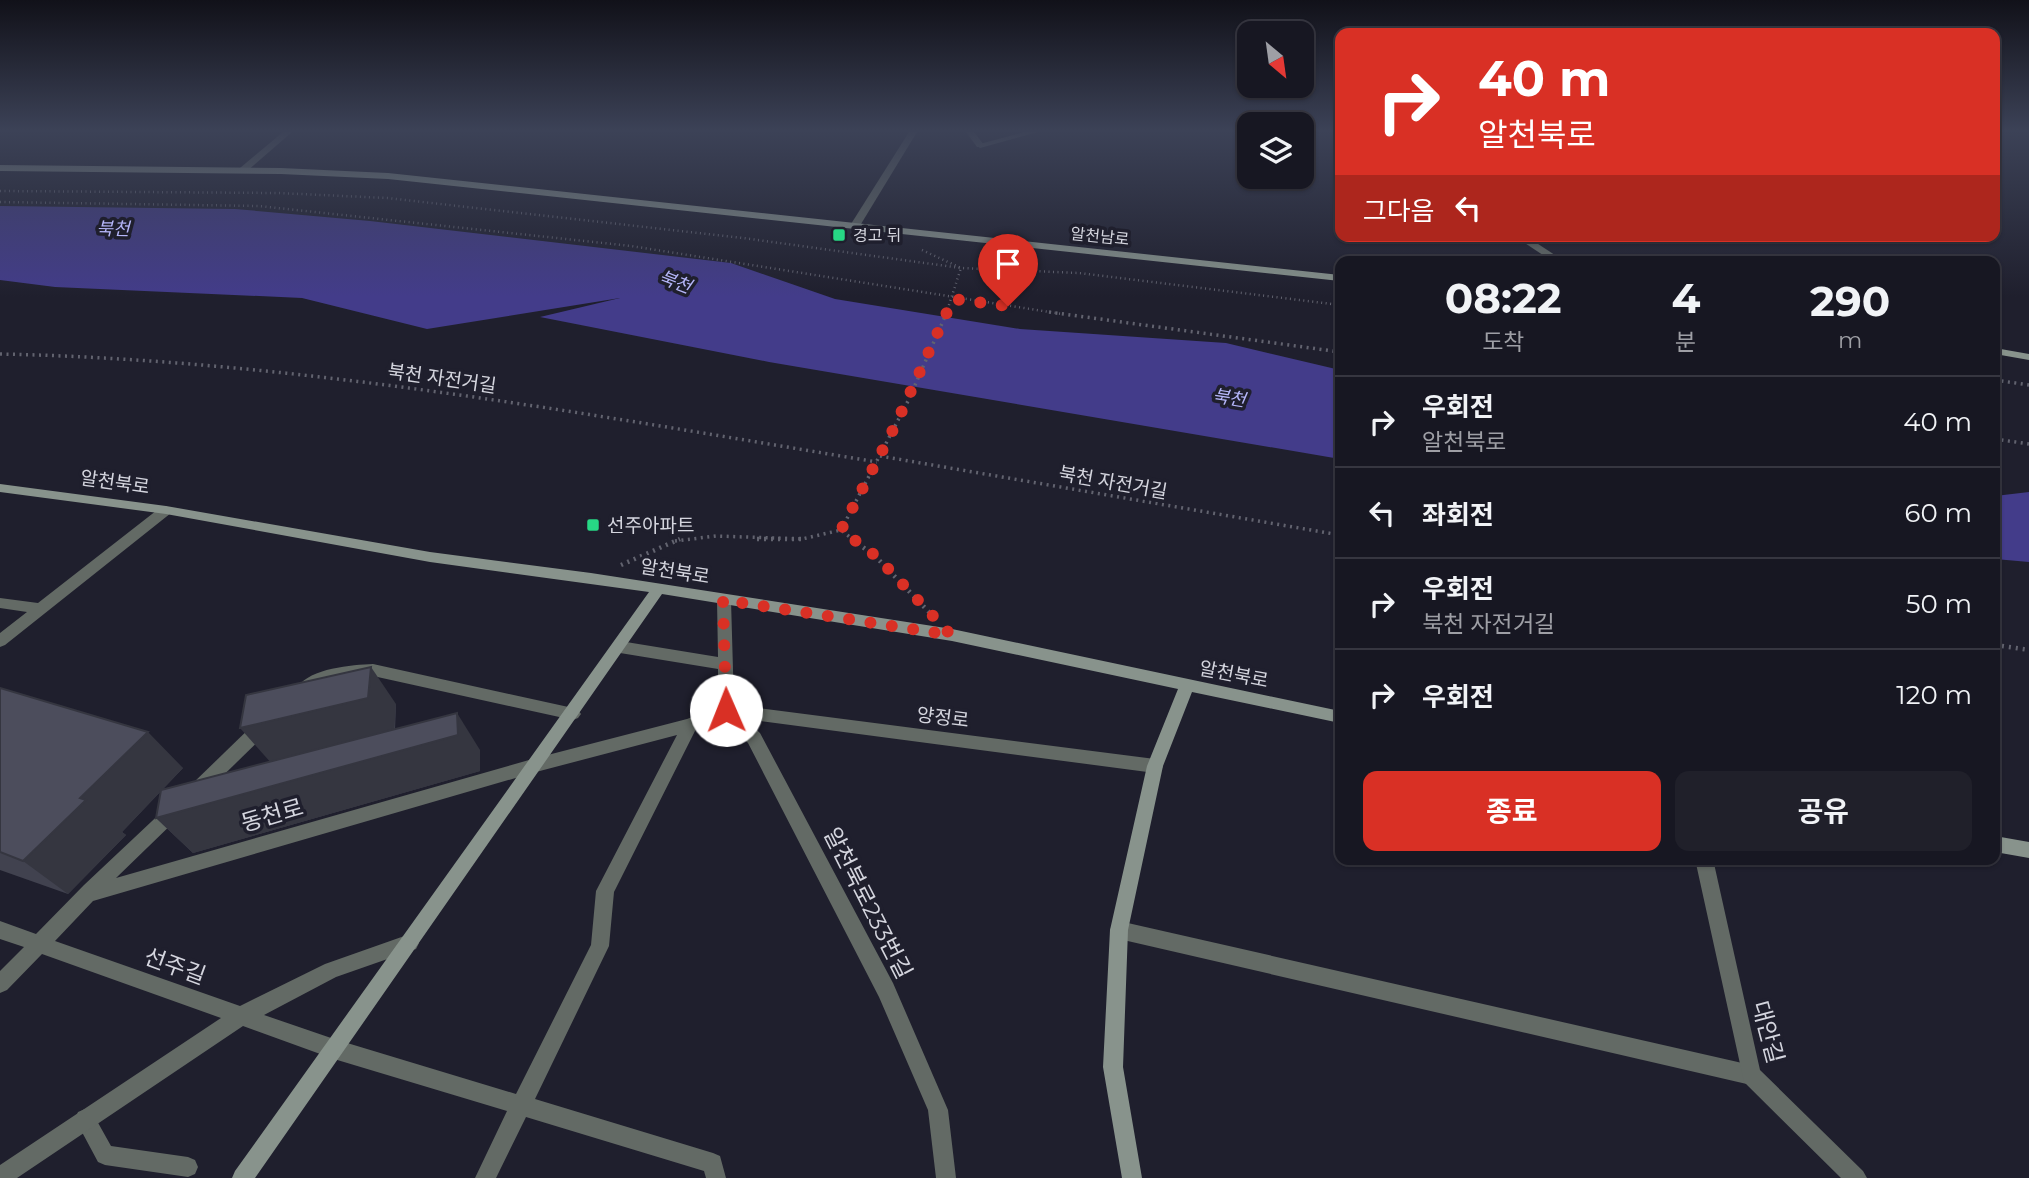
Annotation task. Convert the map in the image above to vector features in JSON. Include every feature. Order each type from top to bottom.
[{"type":"street","name":"알천남로","points":[[495,187],[1335,277]]},
{"type":"street","points":[[856,224],[879,187]]},
{"type":"street","points":[[1529,242],[1551,256]]},
{"type":"street","points":[[2000,352],[2029,357]]},
{"type":"street","name":"알천북로","points":[[0,488],[166,510],[430,557],[591,578],[951,635],[1335,716]]},
{"type":"street","points":[[0,641],[166,510]]},
{"type":"street","points":[[242,1178],[537,765],[658,590]]},
{"type":"street","points":[[723,600],[726,710]]},
{"type":"street","points":[[0,603],[41,609]]},
{"type":"street","points":[[620,647],[725,664]]},
{"type":"street","points":[[88,894],[285,706],[324,676],[343,671],[373,670],[573,714]]},
{"type":"street","points":[[1132,1178],[1113,1067],[1119,930],[1155,766],[1187,686]]},
{"type":"street","name":"동천로","points":[[0,984],[88,894],[537,765],[690,725],[726,710]]},
{"type":"street","name":"양정로","points":[[726,710],[1155,766]]},
{"type":"street","name":"알천북로233번길","points":[[726,710],[754,738],[886,990],[938,1110],[946,1178]]},
{"type":"street","points":[[485,1178],[600,946],[606,891],[690,725]]},
{"type":"street","points":[[2000,845],[2029,850]]},
{"type":"street","name":"대안길","points":[[1704,865],[1751,1075],[1856,1178]]},
{"type":"street","name":"선주길","points":[[0,930],[334,1049],[713,1163],[716,1178]]},
{"type":"street","points":[[1119,930],[1751,1075]]},
{"type":"street","points":[[0,1177],[241,1016],[332,970],[410,943]]},
{"type":"street","points":[[85,1119],[105,1155],[188,1167]]},
{"type":"path","points":[[0,191],[278,193],[387,198],[743,238],[961,268],[1079,273],[1335,304]]},
{"type":"path","points":[[0,202],[272,207],[631,246],[953,299],[1335,351]]},
{"type":"path","points":[[917,249],[943,257],[961,268]]},
{"type":"path","points":[[591,578],[678,540],[696,536],[780,542],[817,539],[841,530],[885,446],[953,299],[961,268]]},
{"type":"path","name":"북천 자전거길","points":[[0,354],[104,356],[436,389],[877,462]]},
{"type":"path","points":[[2000,381],[2029,385]]},
{"type":"path","points":[[2000,440],[2029,444]]},
{"type":"path","name":"북천 자전거길","points":[[880,456],[1335,534]]},
{"type":"path","points":[[841,530],[876,556],[951,635]]},
{"type":"path","points":[[2000,646],[2029,650]]},
{"type":"water","name":"북천","points":[[0,206],[235,209],[370,221],[731,263],[835,299],[1020,329],[1226,343],[1335,369],[1335,458],[769,362],[540,317],[620,298],[427,329],[302,298],[55,287],[0,280]]},
{"type":"water","points":[[2029,492],[2029,562],[2000,559],[2000,495]]},
{"type":"building","points":[[371,667],[368,698],[240,728],[246,695]]},
{"type":"building","points":[[0,688],[148,732],[80,798],[86,800],[23,861],[0,852]]},
{"type":"building","points":[[457,713],[458,735],[156,818],[161,790]]},
{"type":"place","name":"경고 뒤","points":[[839,235]]},
{"type":"place","name":"선주아파트","points":[[593,525]]},
{"type":"route","points":[[726,710],[723,600],[951,635],[876,556],[841,530],[895,426],[953,299],[1008,306]]}]
